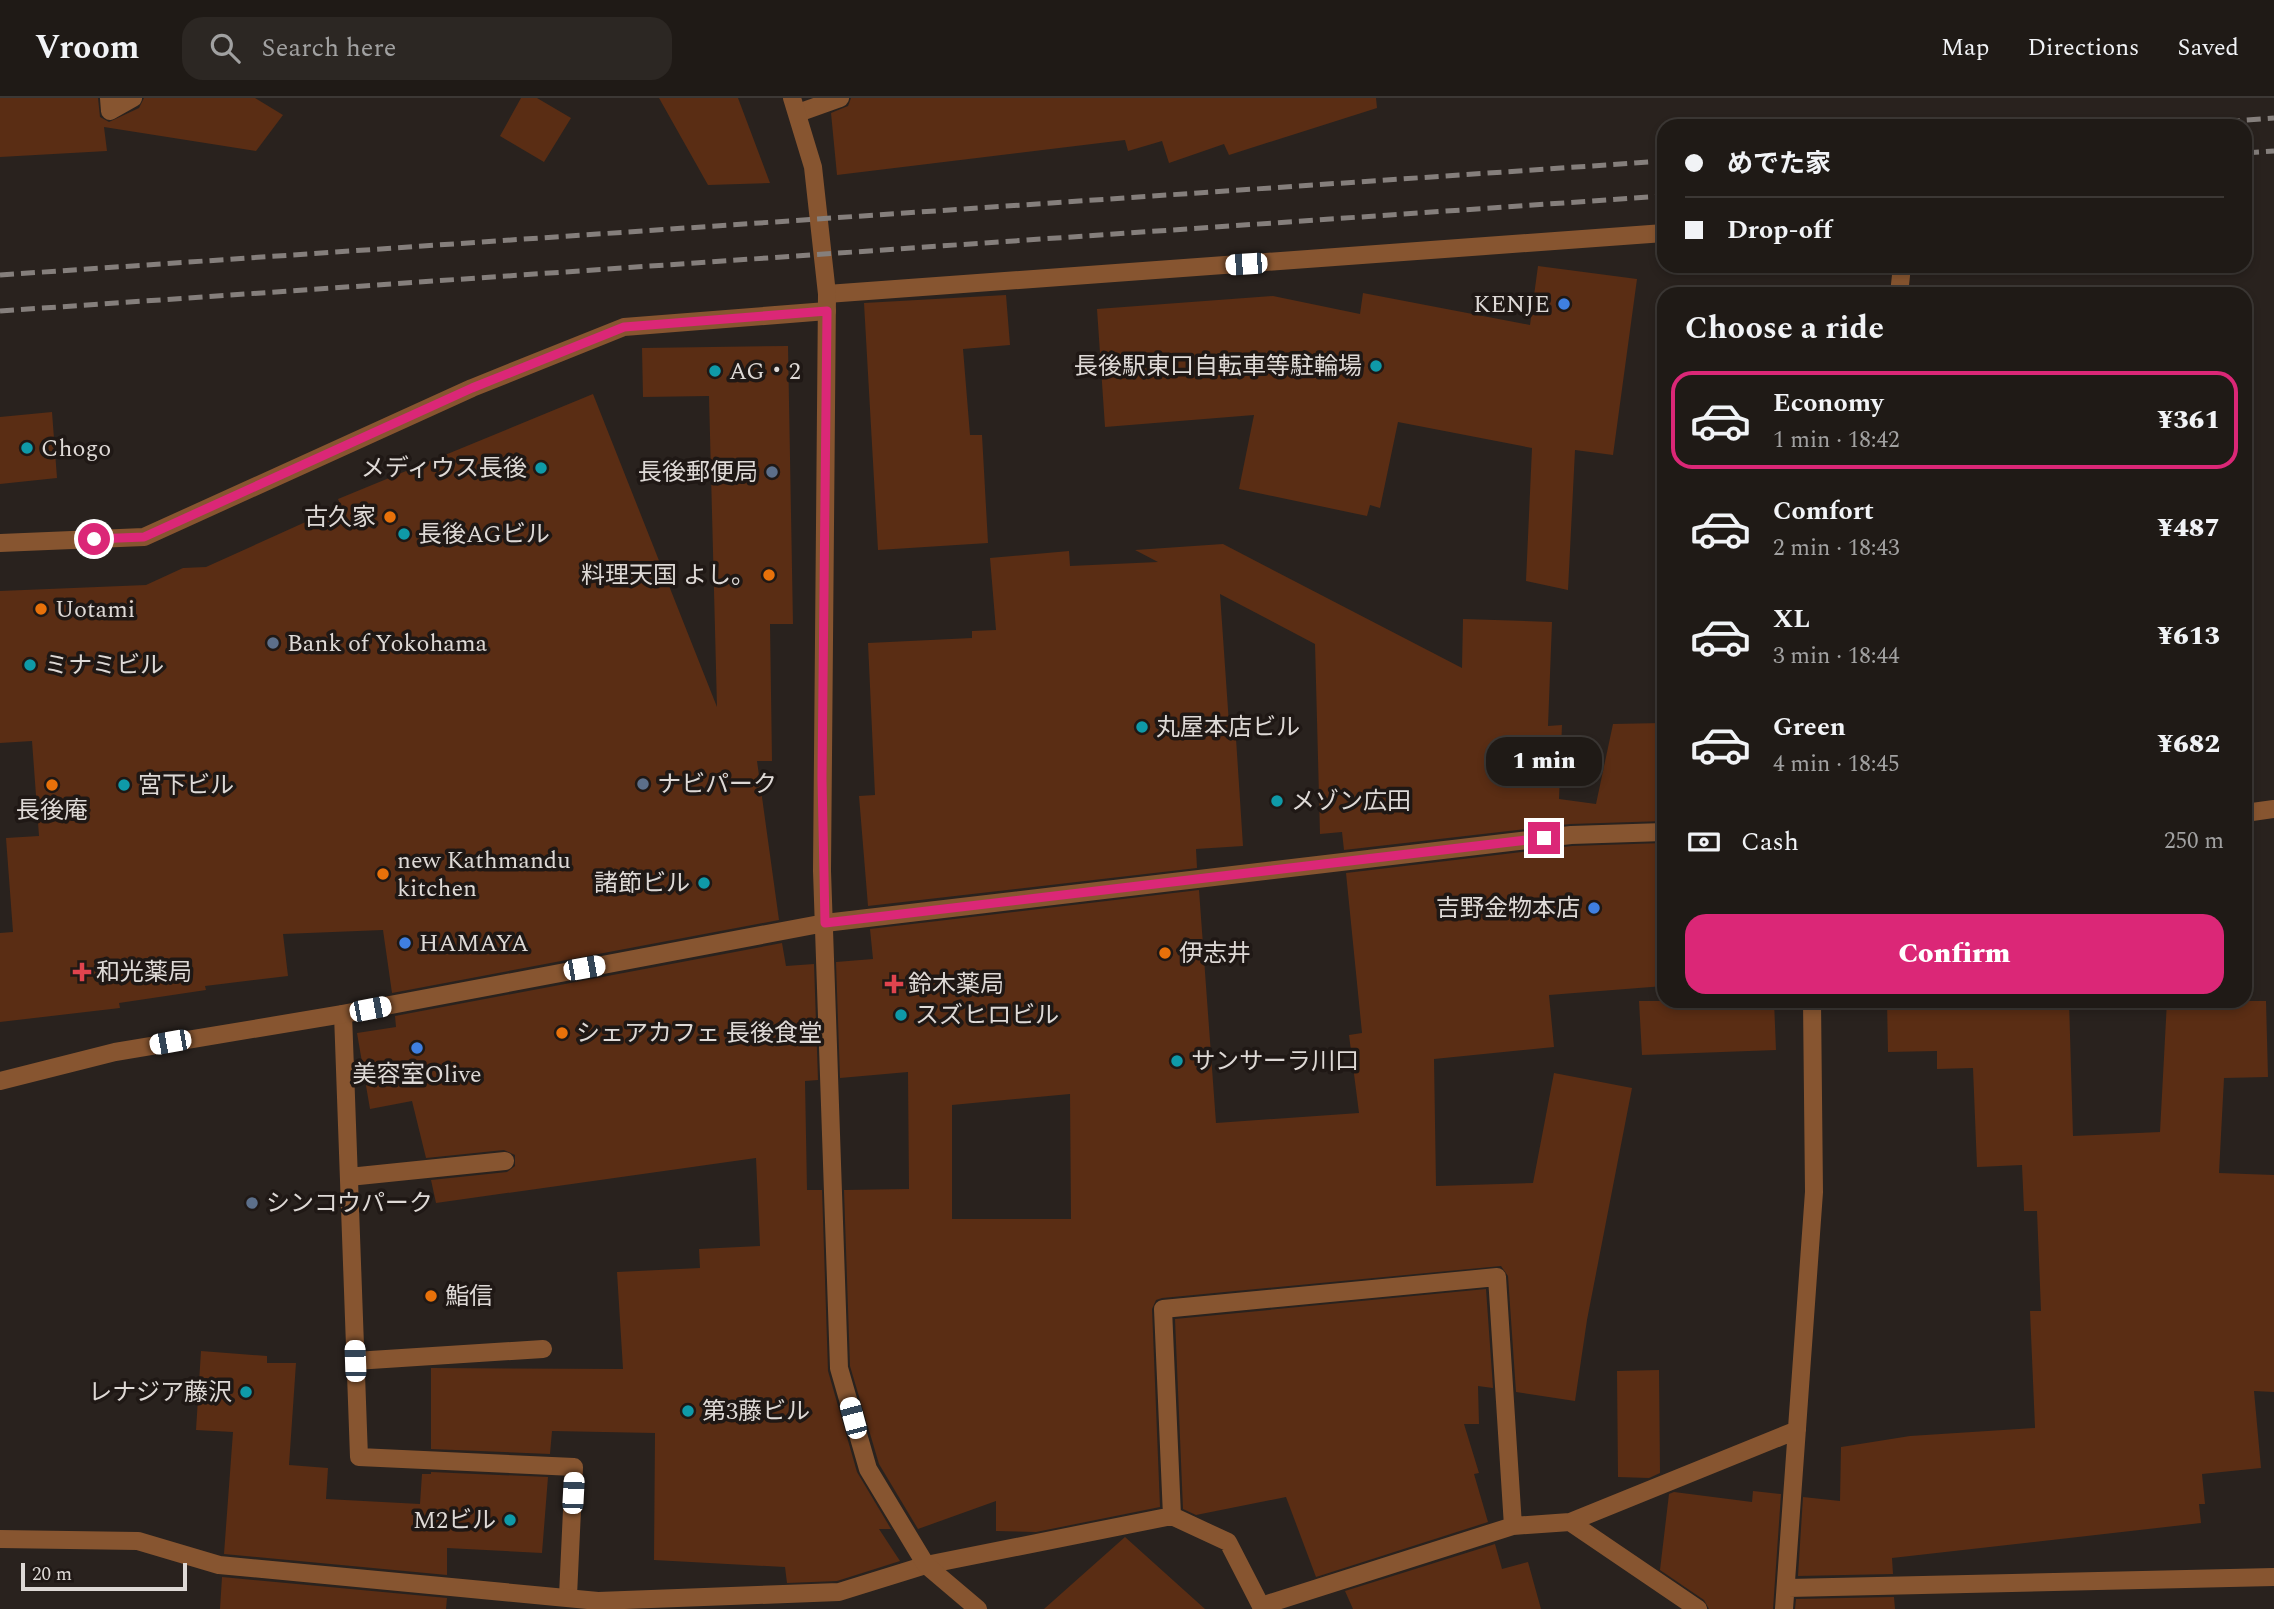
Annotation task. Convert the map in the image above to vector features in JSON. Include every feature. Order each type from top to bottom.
[{"type":"street","points":[[109,98],[110,111],[132,98]]},
{"type":"street","points":[[840,98],[795,105],[818,196],[827,303],[822,778],[839,1367],[868,1469],[926,1565],[978,1609]]},
{"type":"street","points":[[0,543],[144,537],[472,388],[624,327],[827,303],[1657,234]]},
{"type":"street","points":[[2252,812],[2274,809]]},
{"type":"street","points":[[0,1081],[115,1052],[343,1014],[825,923],[1571,835],[1657,832]]},
{"type":"street","points":[[1784,1609],[1788,1588],[1814,1192],[1812,1008]]},
{"type":"street","points":[[343,1014],[359,1457],[574,1467],[568,1596]]},
{"type":"street","points":[[349,1177],[505,1161]]},
{"type":"street","points":[[1172,1516],[1163,1309],[1497,1278],[1513,1527]]},
{"type":"street","points":[[355,1361],[543,1349]]},
{"type":"street","points":[[0,1539],[138,1541],[219,1565],[568,1596],[599,1605],[839,1592],[926,1565],[1172,1516],[1228,1542],[1260,1608],[1513,1527],[1570,1522],[1797,1430]]},
{"type":"street","points":[[1570,1522],[1699,1609]]},
{"type":"street","points":[[1788,1588],[2274,1577]]},
{"type":"building","points":[[0,98],[98,98],[100,117],[109,122],[139,108],[144,98],[255,98],[283,115],[256,151],[104,127],[107,151],[0,157]]},
{"type":"building","points":[[521,98],[537,98],[571,118],[544,162],[500,136]]},
{"type":"building","points":[[659,98],[738,98],[770,183],[708,185]]},
{"type":"building","points":[[851,98],[1376,98],[1377,108],[1229,155],[1224,144],[1169,163],[1162,141],[1128,151],[1125,140],[837,175],[831,113],[848,106]]},
{"type":"building","points":[[1538,266],[1637,279],[1613,455],[1575,450],[1568,590],[1526,581],[1532,448],[1398,422],[1380,508],[1370,505],[1367,516],[1239,489],[1254,415],[1105,427],[1097,309],[1273,296],[1360,314],[1363,293],[1530,325]]},
{"type":"building","points":[[1006,295],[1010,345],[963,349],[970,435],[982,435],[988,543],[878,550],[864,303]]},
{"type":"building","points":[[788,346],[793,624],[770,624],[772,761],[757,761],[779,920],[392,993],[383,930],[283,934],[288,976],[205,986],[206,990],[119,1003],[120,1008],[0,1022],[0,933],[13,932],[6,838],[39,836],[32,741],[0,743],[0,591],[146,585],[183,568],[206,567],[341,506],[338,499],[593,394],[717,707],[709,396],[643,397],[642,348]]},
{"type":"building","name":"Chogo","points":[[52,412],[57,478],[0,484],[0,417]]},
{"type":"building","points":[[1223,544],[1462,668],[1463,619],[1552,622],[1548,726],[1562,725],[1559,799],[1596,804],[1613,724],[1657,723],[1657,821],[1570,824],[1344,850],[1342,832],[1320,834],[1315,644],[1220,594],[1229,724],[1235,723],[1243,846],[1196,849],[1197,868],[868,906],[859,796],[875,795],[868,643],[972,638],[972,631],[996,630],[990,558],[1069,551],[1070,566],[1158,562],[1135,550]]},
{"type":"building","points":[[1657,843],[1657,987],[1549,995],[1554,1047],[1434,1059],[1436,1186],[1533,1183],[1554,1073],[1632,1088],[1587,1320],[1575,1401],[1516,1392],[1508,1276],[1501,1266],[1162,1298],[1156,1300],[1152,1309],[1160,1507],[1036,1532],[996,1531],[996,1501],[918,1529],[879,1464],[850,1366],[844,1190],[909,1189],[908,1072],[840,1078],[836,962],[873,959],[870,929],[1199,890],[1216,1123],[1359,1113],[1349,1035],[1362,1033],[1346,873],[1572,846]],"holes":[[[1070,1094],[1071,1219],[952,1219],[952,1105]]]},
{"type":"building","points":[[782,943],[786,966],[814,964],[818,1080],[805,1081],[807,1190],[822,1190],[828,1371],[857,1472],[891,1529],[879,1529],[900,1561],[837,1581],[787,1583],[785,1567],[654,1560],[655,1433],[552,1431],[550,1454],[431,1449],[431,1368],[623,1369],[617,1272],[700,1268],[699,1249],[760,1246],[756,1158],[436,1203],[431,1180],[507,1172],[515,1166],[515,1155],[504,1150],[426,1158],[412,1101],[370,1109],[357,1033],[396,1027],[395,1016]]},
{"type":"building","points":[[1639,1001],[1657,1001],[1657,1008],[1774,1008],[1776,1050],[1642,1055]]},
{"type":"building","points":[[2252,1001],[2266,1001],[2268,1077],[2224,1078],[2219,1173],[2274,1175],[2274,1392],[2254,1391],[2261,1468],[2202,1474],[2205,1504],[2199,1504],[2201,1523],[1892,1558],[1893,1574],[1798,1576],[1803,1497],[1840,1501],[1841,1447],[1910,1436],[2035,1428],[2030,1311],[2041,1311],[2037,1211],[2024,1211],[2022,1165],[1977,1167],[1973,1068],[1937,1069],[1937,1051],[1888,1052],[1887,1008],[2069,1008],[2073,1136],[2160,1132],[2167,1008],[2252,1008]]},
{"type":"building","points":[[1486,1289],[1493,1388],[1478,1386],[1479,1424],[1464,1424],[1479,1473],[1474,1474],[1488,1522],[1316,1577],[1286,1497],[1196,1515],[1183,1509],[1175,1319]]},
{"type":"building","points":[[201,1351],[267,1356],[267,1363],[296,1363],[289,1465],[328,1468],[326,1499],[420,1504],[422,1474],[431,1472],[548,1477],[542,1553],[447,1548],[447,1575],[224,1554],[233,1432],[196,1430]]},
{"type":"building","points":[[1659,1370],[1660,1473],[1649,1478],[1618,1477],[1617,1371]]},
{"type":"building","points":[[1753,1491],[1781,1494],[1773,1609],[1709,1609],[1704,1600],[1660,1570],[1669,1494],[1674,1492],[1752,1502]]},
{"type":"building","points":[[1125,1537],[1205,1609],[1044,1609]]},
{"type":"building","points":[[1495,1544],[1502,1569],[1528,1562],[1541,1609],[1353,1609],[1345,1591]]},
{"type":"building","points":[[222,1577],[447,1598],[446,1609],[220,1609]]},
{"type":"building","points":[[1894,1597],[1895,1609],[1795,1609],[1796,1599]]},
{"type":"railway","points":[[2252,120],[2274,118]]},
{"type":"railway","points":[[2252,153],[2274,151]]},
{"type":"railway","points":[[0,275],[1657,161]]},
{"type":"railway","points":[[0,311],[1657,196]]},
{"type":"place","name":"KENJE","points":[[1564,304]]},
{"type":"place","name":"長後駅東口自転車等駐輪場","points":[[1376,366]]},
{"type":"place","name":"AG・2","points":[[715,371]]},
{"type":"place","name":"Chogo","points":[[27,448]]},
{"type":"place","name":"メディウス長後","points":[[541,468]]},
{"type":"place","name":"長後郵便局","points":[[772,472]]},
{"type":"place","name":"古久家","points":[[390,517]]},
{"type":"place","name":"長後AGビル","points":[[404,534]]},
{"type":"place","name":"料理天国 よし。","points":[[769,575]]},
{"type":"place","name":"Uotami","points":[[41,609]]},
{"type":"place","name":"Bank of Yokohama","points":[[273,643]]},
{"type":"place","name":"ミナミビル","points":[[30,665]]},
{"type":"place","name":"丸屋本店ビル","points":[[1142,727]]},
{"type":"place","name":"ナビパーク","points":[[643,784]]},
{"type":"place","name":"長後庵","points":[[52,785]]},
{"type":"place","name":"宮下ビル","points":[[124,785]]},
{"type":"place","name":"メゾン広田","points":[[1277,801]]},
{"type":"place","name":"new Kathmandu kitchen","points":[[383,874]]},
{"type":"place","name":"諸節ビル","points":[[704,883]]},
{"type":"place","name":"吉野金物本店","points":[[1594,908]]},
{"type":"place","name":"HAMAYA","points":[[405,943]]},
{"type":"place","name":"伊志井","points":[[1165,953]]},
{"type":"place","name":"和光薬局","points":[[82,972]]},
{"type":"place","name":"鈴木薬局","points":[[894,984]]},
{"type":"place","name":"スズヒロビル","points":[[901,1015]]},
{"type":"place","name":"シェアカフェ 長後食堂","points":[[562,1033]]},
{"type":"place","name":"美容室Olive","points":[[417,1048]]},
{"type":"place","name":"サンサーラ川口","points":[[1177,1061]]},
{"type":"place","name":"シンコウパーク","points":[[252,1203]]},
{"type":"place","name":"鮨信","points":[[431,1296]]},
{"type":"place","name":"レナジア藤沢","points":[[246,1392]]},
{"type":"place","name":"第3藤ビル","points":[[688,1411]]},
{"type":"place","name":"M2ビル","points":[[510,1520]]},
{"type":"route","points":[[94,539],[144,537],[472,388],[624,327],[827,311],[822,778],[825,923],[1544,838]]}]
